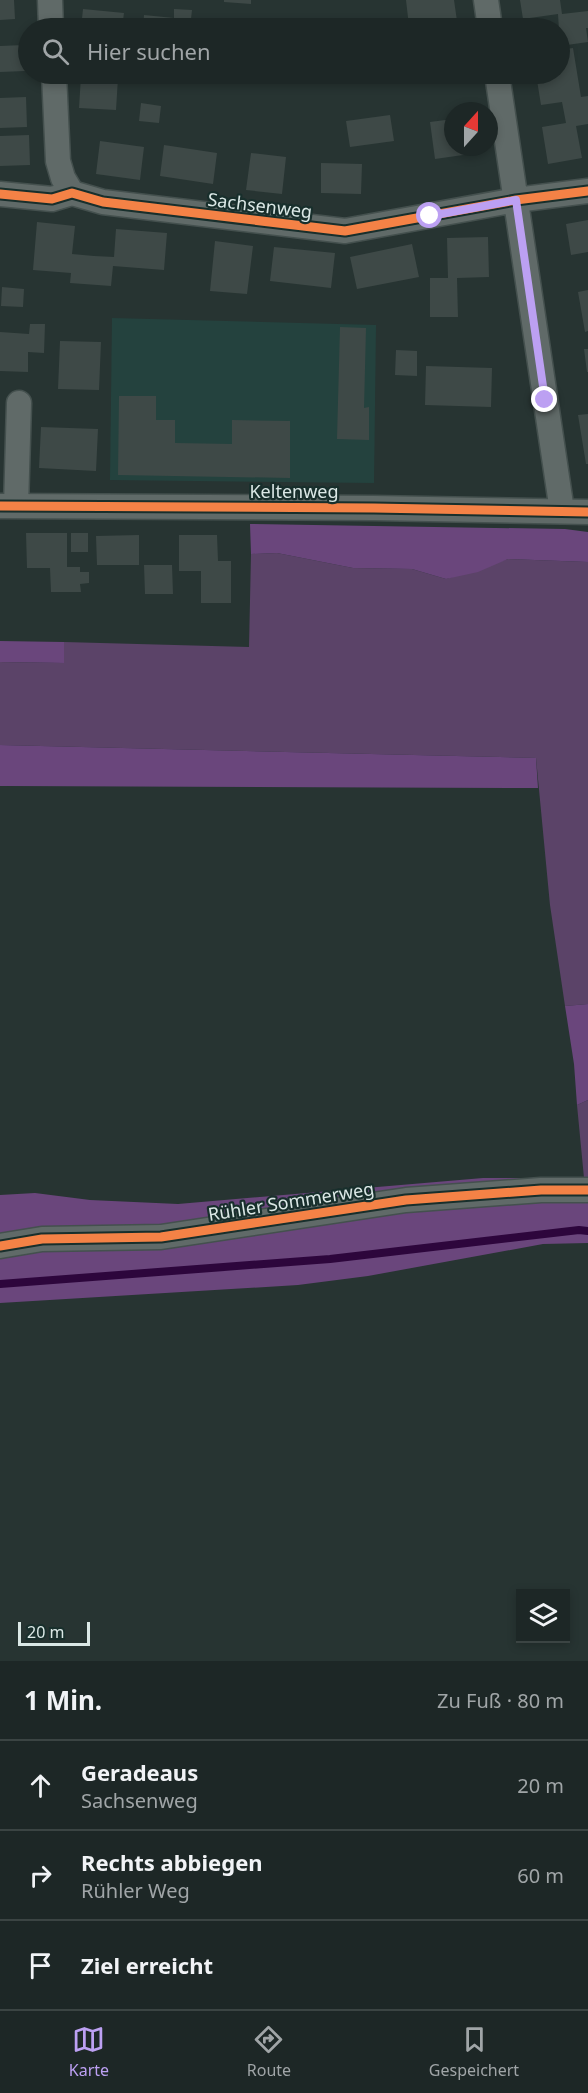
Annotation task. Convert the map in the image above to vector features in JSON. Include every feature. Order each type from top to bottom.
[{"type":"street","points":[[50,0],[51,18]]},
{"type":"street","points":[[486,0],[489,18]]},
{"type":"street","points":[[54,84],[58,161],[63,178],[72,193]]},
{"type":"street","points":[[499,84],[562,511]]},
{"type":"street","name":"Sachsenweg","points":[[0,194],[52,199],[72,193],[103,202],[345,231],[516,200],[588,191]]},
{"type":"street","name":"Keltenweg","points":[[19,403],[8,506],[588,512]]},
{"type":"street","name":"Rühler Sommerweg","points":[[0,1246],[42,1239],[161,1237],[406,1200],[541,1190],[588,1190]]},
{"type":"shaded area","points":[[112,318],[376,325],[374,483],[110,480]]},
{"type":"shaded area","points":[[250,524],[565,529],[588,532],[588,562],[508,559],[478,572],[446,579],[412,569],[353,568],[277,553],[251,554]]},
{"type":"shaded area","points":[[277,553],[353,568],[412,569],[446,579],[508,559],[588,562],[588,1004],[565,1006],[550,905],[536,758],[0,745],[0,662],[64,663],[64,642],[249,647],[251,554]]},
{"type":"shaded area","points":[[0,641],[64,642],[64,663],[0,662]]},
{"type":"shaded area","points":[[0,745],[536,758],[538,788],[0,786]]},
{"type":"shaded area","points":[[588,1004],[588,1100],[577,1105],[574,1064],[565,1006]]},
{"type":"shaded area","points":[[588,1100],[588,1178],[584,1178],[577,1105]]},
{"type":"shaded area","points":[[483,1178],[588,1178],[588,1243],[543,1244],[368,1276],[298,1285],[0,1303],[0,1195],[35,1193],[90,1200],[178,1204]]},
{"type":"building","points":[[0,0],[14,0],[15,19],[0,20]]},
{"type":"building","points":[[224,0],[251,0],[251,4],[224,2]]},
{"type":"building","points":[[406,0],[454,0],[457,18],[408,18]]},
{"type":"building","points":[[520,0],[560,0],[562,14],[588,11],[588,28],[586,28],[588,42],[570,45],[570,18],[558,18],[558,14],[523,18]]},
{"type":"building","points":[[83,9],[124,13],[123,18],[82,18]]},
{"type":"building","points":[[174,9],[192,10],[191,18],[174,18]]},
{"type":"building","points":[[144,15],[174,18],[144,18]]},
{"type":"building","points":[[18,45],[18,71],[0,72],[0,46]]},
{"type":"building","points":[[570,48],[573,48],[581,97],[588,96],[588,124],[576,126],[582,158],[548,164],[542,127],[566,123],[562,102],[541,105],[538,84],[570,84]]},
{"type":"building","points":[[80,84],[118,84],[116,110],[79,108]]},
{"type":"building","points":[[26,97],[27,127],[0,128],[0,98]]},
{"type":"building","points":[[141,103],[161,106],[159,123],[139,121]]},
{"type":"building","points":[[390,115],[394,141],[350,147],[346,121]]},
{"type":"building","points":[[444,120],[444,156],[456,156],[435,159],[430,122]]},
{"type":"building","points":[[29,135],[30,165],[0,166],[0,136]]},
{"type":"building","points":[[100,141],[144,147],[140,180],[96,174]]},
{"type":"building","points":[[164,145],[217,153],[213,184],[160,176]]},
{"type":"building","points":[[251,153],[286,157],[282,194],[246,190]]},
{"type":"building","points":[[321,163],[362,164],[361,194],[321,193]]},
{"type":"building","points":[[588,220],[588,252],[571,255],[566,224]]},
{"type":"building","points":[[37,222],[75,226],[72,254],[94,256],[114,257],[116,229],[167,233],[164,270],[113,266],[111,286],[70,283],[71,273],[33,270]]},
{"type":"building","points":[[488,237],[489,277],[457,278],[458,317],[430,317],[430,278],[448,278],[447,238]]},
{"type":"building","points":[[215,241],[253,246],[247,294],[210,291]]},
{"type":"building","points":[[412,244],[419,277],[357,289],[350,257]]},
{"type":"building","points":[[274,247],[335,253],[331,288],[270,281]]},
{"type":"building","points":[[2,287],[24,289],[23,307],[1,306]]},
{"type":"building","points":[[588,290],[588,331],[585,332],[578,292]]},
{"type":"building","points":[[30,324],[45,324],[44,353],[28,352],[28,372],[0,371],[0,332],[29,334]]},
{"type":"building","points":[[340,327],[366,328],[364,408],[369,407],[369,440],[337,439]]},
{"type":"building","points":[[60,341],[101,342],[99,390],[58,389]]},
{"type":"building","points":[[584,349],[588,349],[588,372],[587,372]]},
{"type":"building","points":[[396,350],[417,351],[417,376],[395,375]]},
{"type":"building","points":[[426,366],[492,368],[491,407],[425,405]]},
{"type":"building","points":[[119,396],[156,396],[156,420],[175,420],[175,443],[232,444],[232,420],[290,421],[290,478],[118,475]]},
{"type":"building","points":[[588,414],[588,464],[586,464],[578,415]]},
{"type":"building","points":[[41,427],[98,429],[96,471],[39,468]]},
{"type":"building","points":[[26,533],[67,533],[67,567],[80,567],[80,572],[89,572],[89,583],[80,584],[81,592],[51,592],[50,568],[27,568]]},
{"type":"building","points":[[71,533],[88,533],[88,552],[71,552]]},
{"type":"building","points":[[139,535],[139,565],[97,565],[96,536]]},
{"type":"building","points":[[179,535],[217,535],[218,561],[231,561],[231,603],[201,603],[201,571],[179,571]]},
{"type":"building","points":[[144,565],[172,565],[173,594],[145,594]]},
{"type":"waterway","points":[[0,1284],[330,1259],[579,1230],[588,1231]]},
{"type":"cycle path","points":[[0,194],[52,199],[72,193],[103,202],[345,231],[516,200],[588,191]]},
{"type":"cycle path","points":[[0,506],[374,508],[588,512]]},
{"type":"cycle path","points":[[0,1246],[42,1239],[161,1237],[406,1200],[541,1190],[588,1190]]},
{"type":"route","points":[[430,216],[516,200],[545,400]]}]
